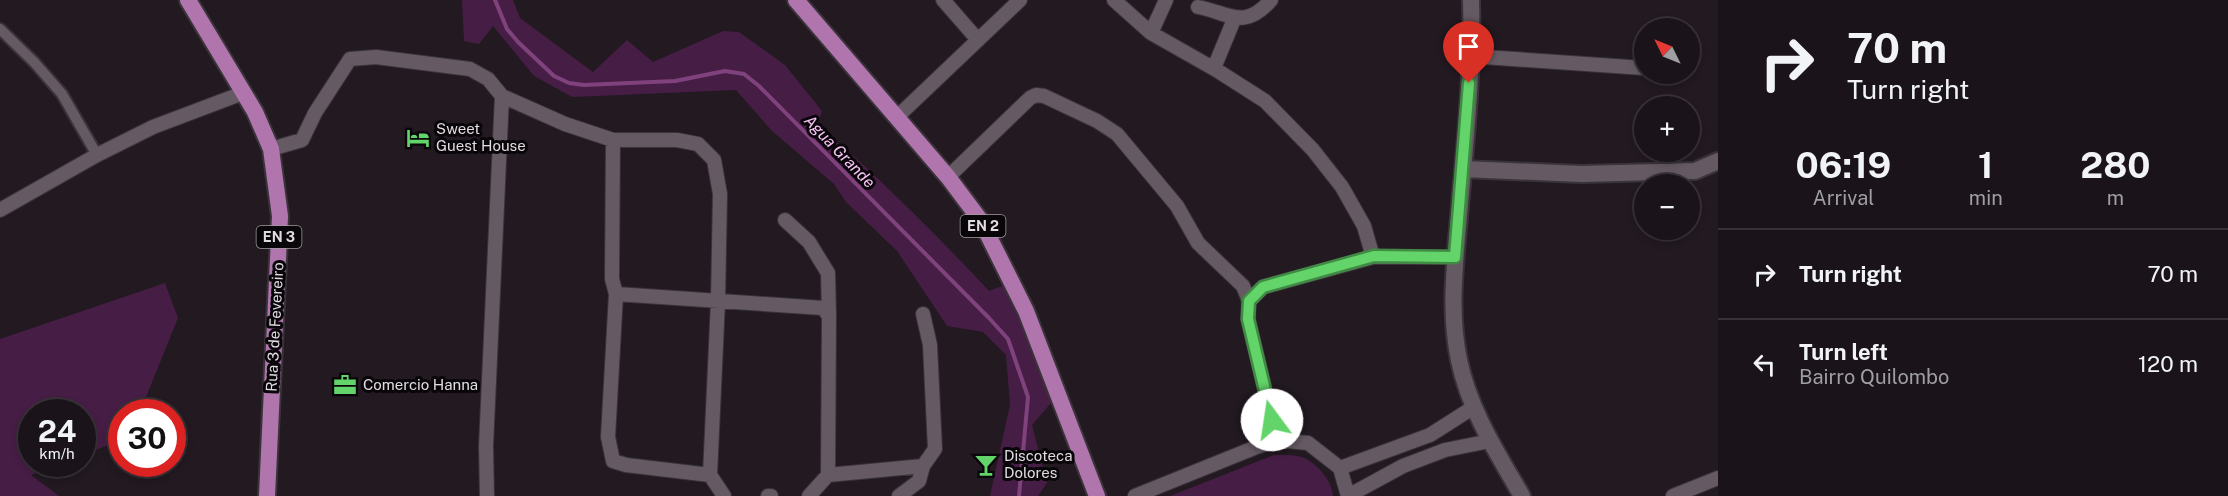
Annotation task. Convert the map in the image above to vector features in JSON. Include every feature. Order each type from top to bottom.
[{"type":"main road","name":"Rua 3 de Fevereiro","points":[[188,0],[255,112],[271,149],[280,216],[267,496]]},
{"type":"main road","name":"EN 2","points":[[796,0],[948,177],[981,221],[1026,311],[1097,496]]},
{"type":"street","points":[[943,0],[978,40]]},
{"type":"street","points":[[897,117],[1020,0]]},
{"type":"street","points":[[1114,0],[1151,33],[1214,68],[1265,101],[1313,150],[1342,187],[1364,226],[1374,256]]},
{"type":"street","points":[[1151,33],[1166,0]]},
{"type":"street","points":[[1198,8],[1235,18],[1256,14],[1271,0]]},
{"type":"street","points":[[1471,0],[1470,56],[1452,308],[1454,333],[1459,362],[1474,407],[1490,441],[1522,496]]},
{"type":"street","points":[[1214,68],[1235,18]]},
{"type":"street","points":[[0,29],[34,62],[62,94],[97,155]]},
{"type":"street","points":[[1470,56],[1634,67]]},
{"type":"street","points":[[271,149],[302,140],[315,113],[350,59],[376,57],[470,69],[488,79],[502,96],[566,124],[613,140],[677,140],[698,144],[714,160],[720,194],[710,476],[724,496]]},
{"type":"street","points":[[0,210],[97,155],[153,127],[243,93]]},
{"type":"street","points":[[948,177],[1030,98],[1036,95],[1044,96],[1097,121],[1117,134],[1177,206],[1198,243],[1243,286],[1249,301],[1248,319],[1277,440]]},
{"type":"street","points":[[487,496],[486,446],[502,96]]},
{"type":"street","points":[[613,140],[612,279],[616,294],[608,437],[613,462],[710,476]]},
{"type":"street","points":[[1463,169],[1581,174],[1695,171],[1718,162]]},
{"type":"street","points":[[785,220],[809,242],[828,273],[828,475],[809,496]]},
{"type":"street","points":[[1249,301],[1263,287],[1374,256],[1455,257]]},
{"type":"street","points":[[616,294],[823,308],[829,316]]},
{"type":"street","points":[[899,496],[919,481],[923,466],[935,449],[930,345],[923,314]]},
{"type":"street","points":[[1340,468],[1430,435],[1474,407]]},
{"type":"street","points":[[1135,496],[1277,440],[1308,443],[1340,468],[1348,496],[1403,466],[1435,454],[1490,441]]},
{"type":"street","points":[[828,475],[923,466]]},
{"type":"street","points":[[1673,496],[1718,478]]},
{"type":"shaded area","points":[[462,0],[513,0],[520,18],[593,72],[627,40],[653,62],[723,31],[739,32],[785,65],[822,111],[818,124],[902,202],[989,291],[1015,281],[1064,388],[1032,425],[1047,483],[1038,496],[990,496],[1010,405],[1006,355],[983,332],[947,326],[897,251],[846,202],[834,184],[772,131],[736,90],[572,97],[534,76],[493,26],[479,44],[464,41]]},
{"type":"shaded area","points":[[165,283],[178,318],[145,399],[108,399],[108,445],[96,450],[96,399],[18,399],[18,477],[34,477],[59,496],[0,496],[0,339]]},
{"type":"shaded area","points":[[1274,455],[1297,456],[1309,461],[1327,479],[1333,496],[1170,496]]},
{"type":"waterway","name":"Agua Grande","points":[[495,0],[507,29],[518,42],[554,76],[569,83],[584,85],[675,81],[725,71],[744,74],[759,86],[1008,339],[1028,397],[1019,496]]},
{"type":"place","name":"Sweet Guest House","points":[[418,138]]},
{"type":"place","name":"Comercio Hanna","points":[[345,385]]},
{"type":"place","name":"Discoteca Dolores","points":[[986,465]]},
{"type":"route","points":[[1272,420],[1248,319],[1249,301],[1263,287],[1374,256],[1455,257],[1469,83]]}]
